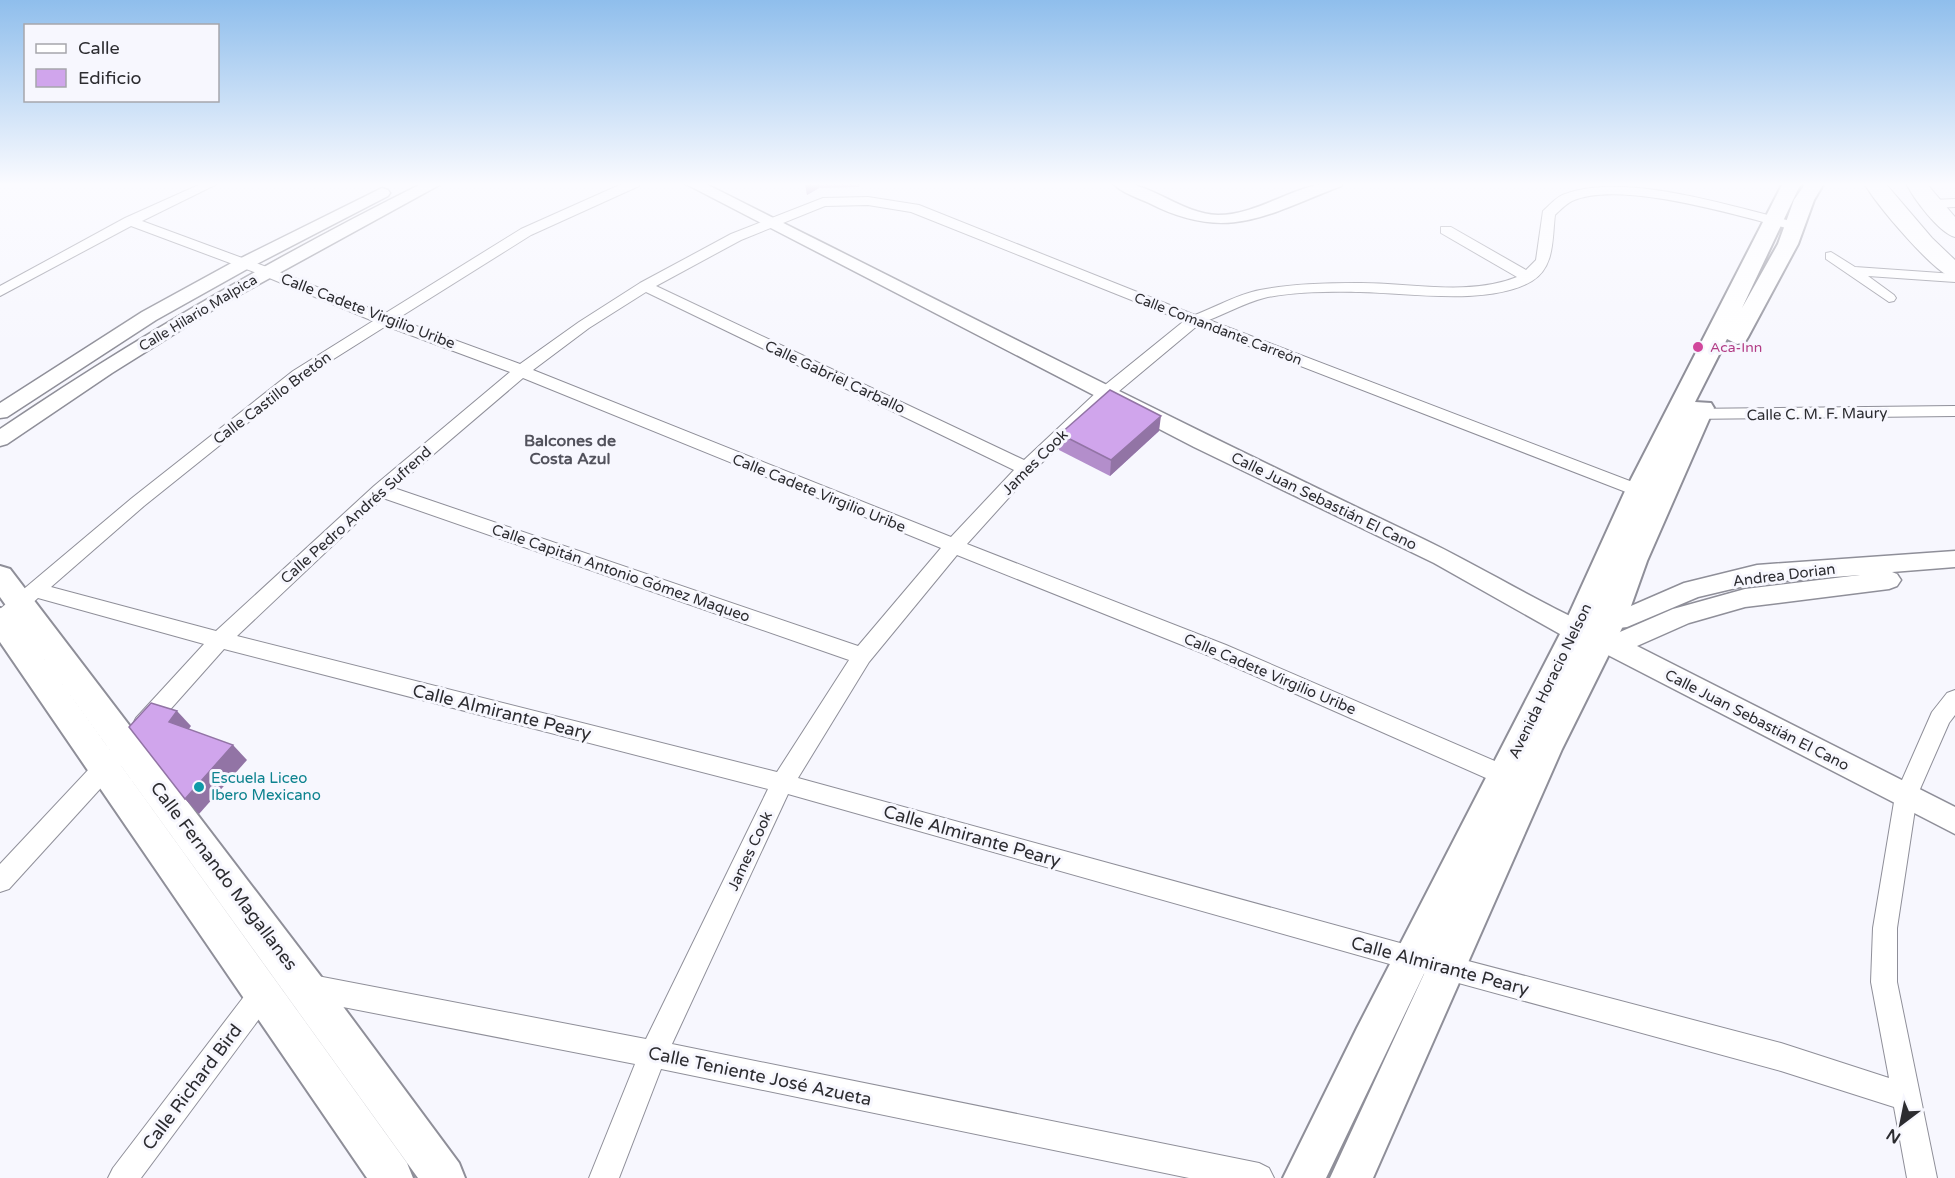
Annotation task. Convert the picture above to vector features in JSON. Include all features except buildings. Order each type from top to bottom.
[{"type":"main road","name":"Avenida Horacio Nelson","points":[[1351,1178],[1541,760],[1597,630],[1649,495],[1777,238]]},
{"type":"main road","points":[[1920,238],[1955,273]]},
{"type":"main road","name":"Calle Fernando Magallanes","points":[[11,601],[115,756],[261,995],[392,1178]]},
{"type":"main road","name":"Avenida Horacio Nelson","points":[[1304,1178],[1503,775],[1597,630]]},
{"type":"main road","name":"Calle Fernando Magallanes","points":[[115,756],[306,987],[444,1178]]},
{"type":"street","points":[[0,292],[99,238]]},
{"type":"street","name":"Calle Cadete Virgilio Uribe","points":[[175,238],[521,371],[1219,651],[1503,775]]},
{"type":"street","name":"Calle Hilario Malpica","points":[[0,412],[149,316],[292,238]]},
{"type":"street","name":"Calle Hilario Malpica","points":[[0,439],[69,391],[267,272],[331,238]]},
{"type":"street","name":"Calle Castillo Bretón","points":[[11,601],[299,374],[516,238]]},
{"type":"street","name":"Calle Pedro Andrés Sufrend","points":[[0,881],[220,640],[380,490],[521,371],[584,325],[645,286],[734,238]]},
{"type":"street","name":"Calle Juan Sebastián El Cano","points":[[803,238],[1201,442],[1597,630],[1955,821]]},
{"type":"street","name":"Calle Comandante Carreón","points":[[989,238],[1649,495]]},
{"type":"street","points":[[1460,238],[1528,277],[1543,261],[1545,238]]},
{"type":"street","points":[[1831,256],[1889,298]]},
{"type":"street","points":[[1854,271],[1955,278]]},
{"type":"street","name":"James Cook","points":[[604,1178],[652,1054],[782,783],[862,656],[954,546],[1026,468],[1106,393],[1195,320],[1261,294],[1358,287],[1440,292],[1507,286],[1528,277]]},
{"type":"street","name":"Calle Gabriel Carballo","points":[[645,286],[1026,468]]},
{"type":"street","name":"Calle C. M. F. Maury","points":[[1689,415],[1955,411]]},
{"type":"street","name":"Calle Capitán Antonio Gómez Maqueo","points":[[380,490],[862,656]]},
{"type":"street","name":"Andrea Dorian","points":[[1597,630],[1692,589],[1757,574],[1955,559]]},
{"type":"street","points":[[1597,630],[1682,616],[1745,598],[1955,574]]},
{"type":"street","name":"Calle Almirante Peary","points":[[11,601],[220,640],[782,783],[1411,958],[1781,1057],[1906,1097]]},
{"type":"street","points":[[1922,1178],[1884,981],[1885,928],[1906,796],[1940,718],[1955,699]]},
{"type":"street","name":"Calle Teniente José Azueta","points":[[261,995],[306,987],[652,1054],[1258,1178]]},
{"type":"street","name":"Calle Richard Bird","points":[[123,1178],[261,995]]},
{"type":"place","name":"Aca-Inn","points":[[1698,347]]},
{"type":"place","name":"Escuela Liceo Ibero Mexicano","points":[[199,787]]},
{"type":"district","name":"Balcones de Costa Azul","points":[[570,450]]}]
